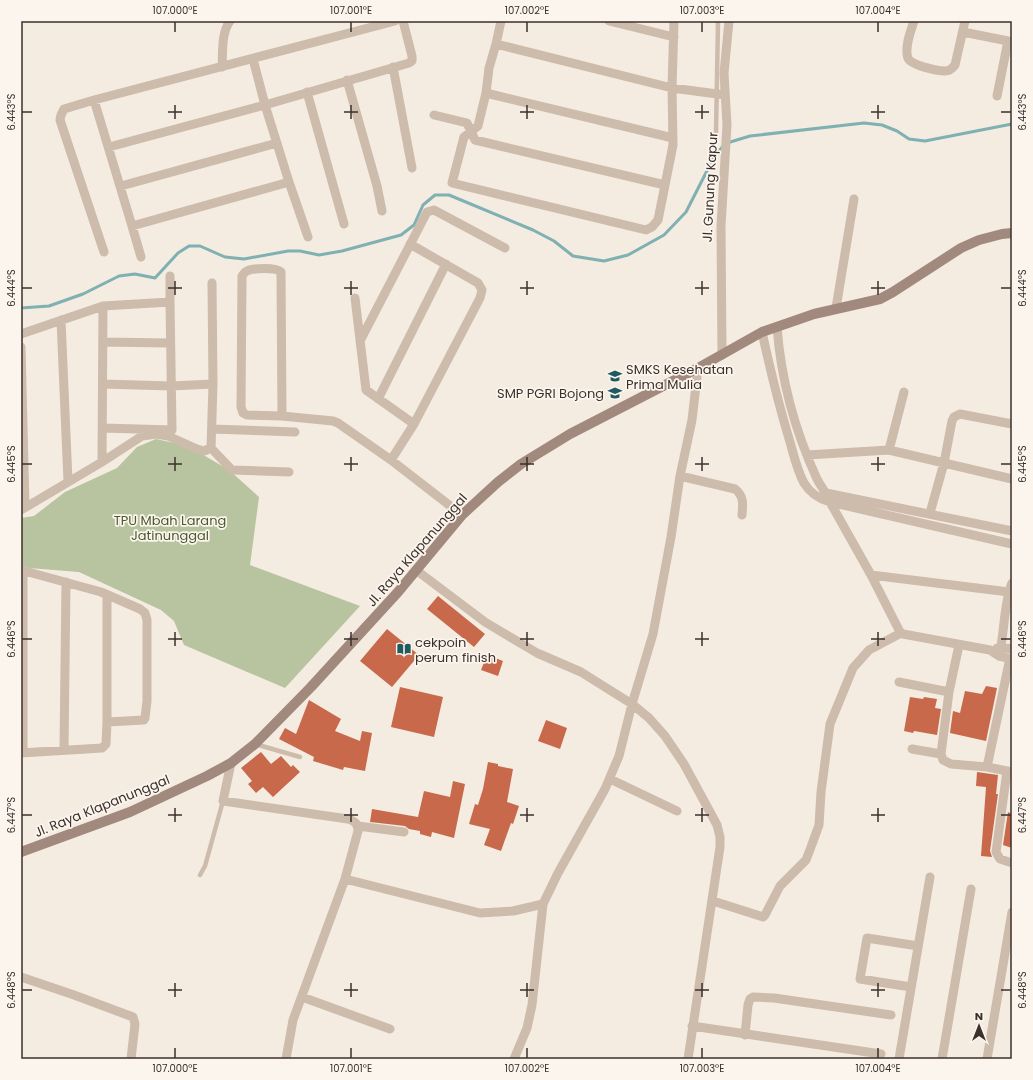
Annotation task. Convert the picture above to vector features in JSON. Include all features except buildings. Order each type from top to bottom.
[{"type":"street","points":[[222,67],[224,36],[230,21]]},
{"type":"street","points":[[104,252],[60,120],[64,109],[395,21]]},
{"type":"street","points":[[108,147],[265,105],[409,63],[412,61],[412,56],[403,21]]},
{"type":"street","points":[[501,21],[489,68],[486,93],[478,126],[464,137],[452,183],[646,230],[652,227],[658,220],[673,145],[672,88],[674,21]]},
{"type":"street","points":[[609,21],[674,37]]},
{"type":"street","name":"Jl. Gunung Kapur","points":[[722,355],[720,250],[727,125],[721,95],[729,21]]},
{"type":"street","points":[[914,21],[908,43],[908,58],[914,64],[946,71],[953,68],[955,65],[965,21]]},
{"type":"street","points":[[963,32],[1010,42],[997,96]]},
{"type":"street","points":[[496,44],[672,88],[721,95]]},
{"type":"street","points":[[253,59],[265,105],[308,237]]},
{"type":"street","points":[[393,67],[412,168]]},
{"type":"street","points":[[347,80],[377,186],[382,211]]},
{"type":"street","points":[[307,92],[344,224]]},
{"type":"street","points":[[486,93],[673,138]]},
{"type":"street","points":[[94,100],[121,186],[141,257]]},
{"type":"street","points":[[434,115],[467,123],[476,140],[665,185]]},
{"type":"street","points":[[121,186],[277,143]]},
{"type":"street","points":[[132,226],[289,182]]},
{"type":"street","points":[[836,308],[854,199]]},
{"type":"street","points":[[360,341],[425,214],[432,210],[505,248]]},
{"type":"street","name":"Jl. Raya Klapanunggal","points":[[21,852],[130,812],[207,776],[231,763],[255,744],[311,687],[376,617],[462,515],[498,482],[521,464],[570,434],[698,368],[762,332],[814,314],[887,296],[961,248],[978,240],[1012,233]]},
{"type":"street","points":[[391,460],[414,424],[480,298],[482,290],[478,283],[410,244]]},
{"type":"street","points":[[378,399],[446,264]]},
{"type":"street","points":[[282,416],[281,272],[277,269],[247,271],[242,276],[242,410],[247,415],[282,416],[333,421],[391,460],[462,515]]},
{"type":"street","points":[[170,276],[172,434]]},
{"type":"street","points":[[212,283],[213,384],[211,448],[232,470],[289,472]]},
{"type":"street","points":[[355,298],[366,390],[414,424]]},
{"type":"street","points":[[21,334],[102,306],[170,302]]},
{"type":"street","points":[[102,306],[102,462]]},
{"type":"street","points":[[61,320],[68,481]]},
{"type":"street","points":[[777,327],[789,401],[807,455],[821,488],[826,493],[871,574],[901,633]]},
{"type":"street","points":[[762,332],[772,377],[798,467],[804,483],[815,496],[830,502],[1012,544]]},
{"type":"street","points":[[102,342],[170,343]]},
{"type":"street","points":[[21,347],[23,508]]},
{"type":"street","points":[[514,1059],[528,1028],[543,904],[558,873],[610,779],[619,756],[632,704],[653,634],[671,537],[680,476],[692,420],[698,368]]},
{"type":"street","points":[[102,384],[171,386],[213,384]]},
{"type":"street","points":[[889,450],[904,392]]},
{"type":"street","points":[[930,513],[944,463],[952,420],[957,415],[1011,423]]},
{"type":"street","points":[[102,428],[172,434],[196,450],[204,451],[211,448]]},
{"type":"street","points":[[212,429],[295,432]]},
{"type":"street","points":[[23,508],[102,462],[142,436],[172,434]]},
{"type":"street","points":[[807,455],[889,450],[1012,479]]},
{"type":"street","points":[[680,476],[735,489],[743,501],[742,515]]},
{"type":"street","points":[[826,493],[930,513],[1012,531]]},
{"type":"street","points":[[107,722],[144,720],[145,718],[147,702],[147,620],[144,613],[140,609],[108,594],[22,570],[22,752],[105,747],[107,722],[108,594]]},
{"type":"street","points":[[416,570],[486,622],[537,653],[581,672],[632,704],[649,718],[665,736],[684,764],[717,825],[720,837],[713,901],[692,1026],[688,1059]]},
{"type":"street","points":[[871,574],[1011,588],[1000,651]]},
{"type":"street","points":[[64,750],[66,582]]},
{"type":"street","points":[[713,901],[763,917],[780,886],[806,860],[819,825],[821,792],[830,724],[853,668],[870,650],[901,633],[959,646],[1000,651],[1011,655],[987,767]]},
{"type":"street","points":[[959,646],[949,692],[941,754],[943,760],[951,764],[987,767],[1010,772],[1008,801],[996,852],[1000,859],[1012,863]]},
{"type":"street","points":[[900,682],[949,692]]},
{"type":"street","points":[[912,749],[941,754]]},
{"type":"street","points":[[231,763],[223,801],[348,819],[356,823],[358,826],[404,832]]},
{"type":"street","points":[[610,779],[677,811]]},
{"type":"street","points":[[286,1059],[293,1020],[345,879],[358,826]]},
{"type":"street","points":[[899,1059],[930,877]]},
{"type":"street","points":[[345,879],[480,913],[513,911],[543,904]]},
{"type":"street","points":[[942,1059],[971,889]]},
{"type":"street","points":[[987,1059],[1012,912]]},
{"type":"street","points":[[911,987],[860,979],[867,938],[918,946]]},
{"type":"street","points":[[21,977],[133,1017],[135,1024],[131,1059]]},
{"type":"street","points":[[302,997],[390,1029]]},
{"type":"street","points":[[745,1035],[748,1005],[750,999],[753,997],[774,998],[890,1015]]},
{"type":"street","points":[[692,1026],[881,1054]]},
{"type":"lane","points":[[716,133],[721,95],[718,21]]},
{"type":"lane","points":[[255,744],[300,757]]},
{"type":"lane","points":[[200,875],[205,866],[223,801]]},
{"type":"green space","name":"TPU Mbah Larang Jatinunggal","points":[[156,439],[188,446],[229,470],[259,497],[250,565],[360,606],[285,688],[184,645],[174,621],[161,610],[79,572],[29,568],[21,565],[21,518],[34,516],[65,492],[117,468],[137,447]]},
{"type":"waterway","points":[[727,143],[750,136],[864,123],[882,125],[897,131],[909,139],[925,141],[1012,124]]},
{"type":"waterway","points":[[21,308],[49,306],[83,294],[119,276],[135,274],[155,278],[178,253],[189,246],[200,246],[225,257],[244,259],[288,251],[300,251],[319,255],[342,251],[401,235],[414,225],[423,205],[435,195],[449,195],[533,230],[554,241],[573,256],[604,261],[628,255],[664,235],[686,212],[713,159],[723,146]]},
{"type":"place","name":"SMKS Kesehatan Prima Mulia","points":[[615,376]]},
{"type":"place","name":"SMP PGRI Bojong","points":[[615,393]]},
{"type":"place","name":"cekpoin perum finish","points":[[404,649]]}]
